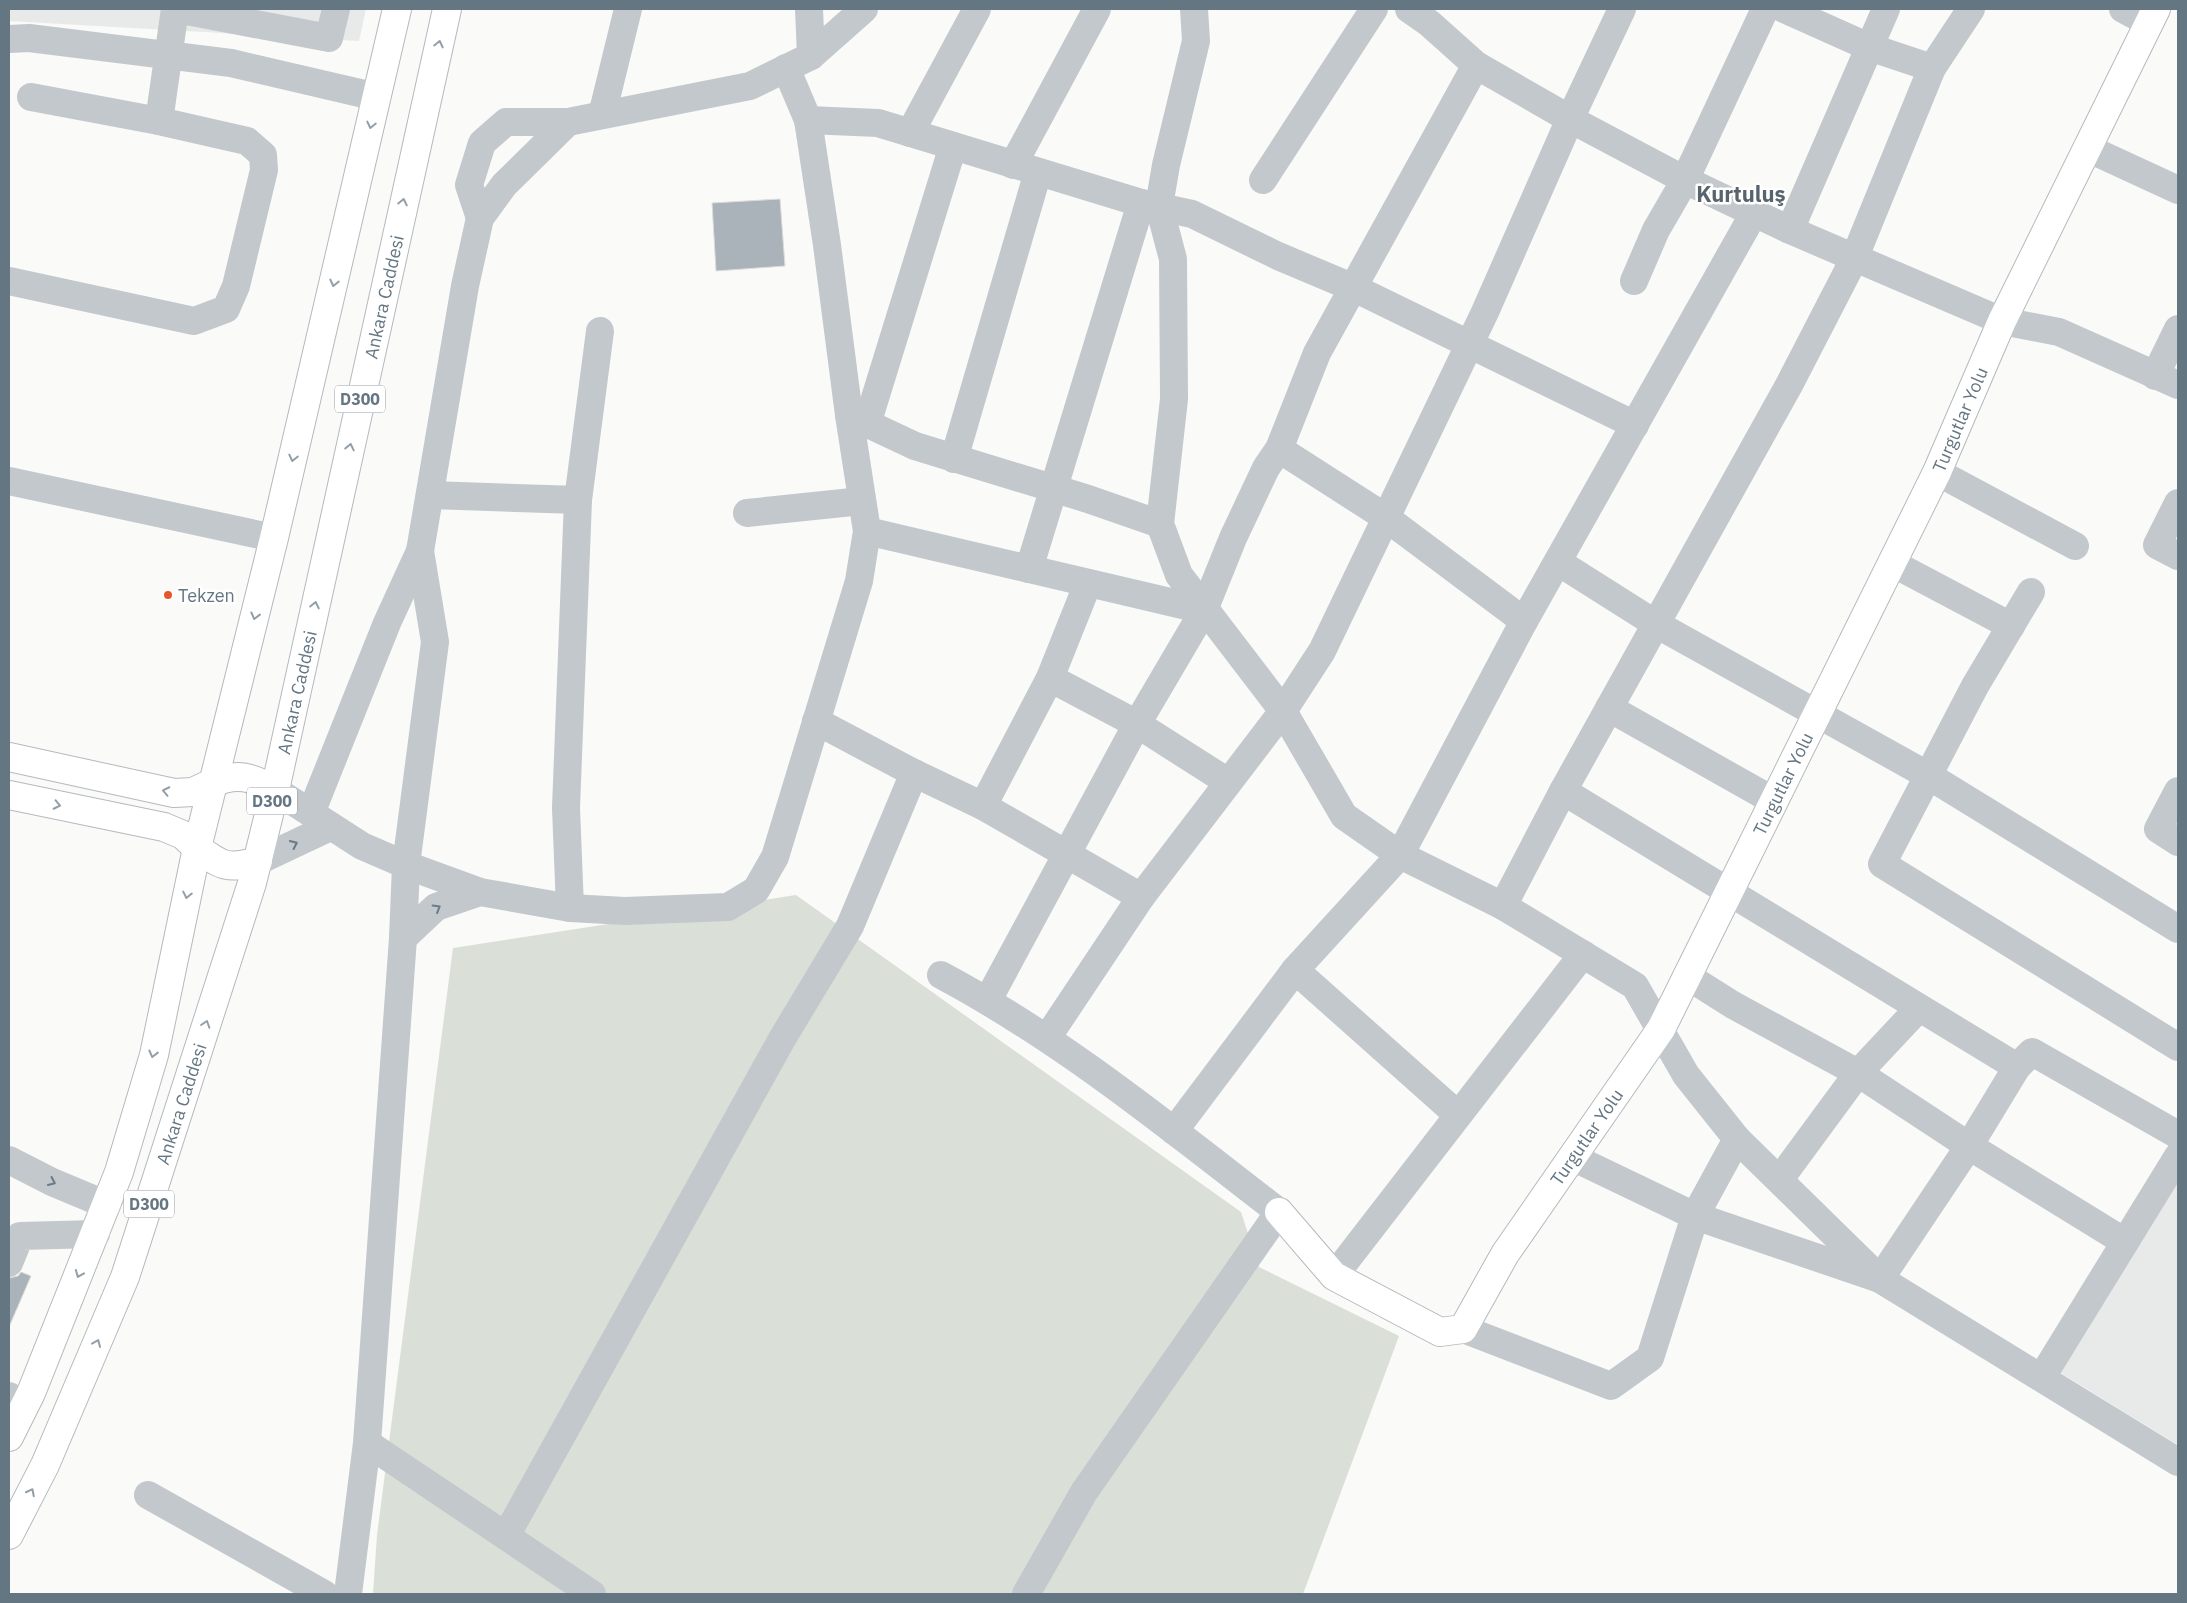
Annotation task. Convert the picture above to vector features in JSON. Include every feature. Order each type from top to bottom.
[{"type":"main road","name":"D300","points":[[12,1416],[31,1393],[96,1234],[120,1172],[154,1055],[212,783],[274,538],[397,9]]},
{"type":"main road","name":"Ankara Caddesi","points":[[9,1535],[44,1464],[125,1277],[258,861],[447,9]]},
{"type":"main road","name":"Turgutlar Yolu","points":[[1463,1329],[1505,1254],[1661,1029],[1937,472],[2002,321],[2152,16]]},
{"type":"main road","points":[[9,757],[174,793],[193,792],[212,783]]},
{"type":"main road","name":"D300","points":[[212,783],[227,777],[241,777],[275,790]]},
{"type":"main road","points":[[9,795],[164,827],[183,835],[197,848],[224,866],[238,866],[258,861]]},
{"type":"main road","points":[[1279,1212],[1334,1276],[1440,1332],[1463,1329]]},
{"type":"street","points":[[159,121],[175,9],[329,38],[336,9]]},
{"type":"street","points":[[602,115],[628,9]]},
{"type":"street","points":[[809,9],[811,56]]},
{"type":"street","points":[[480,218],[469,185],[482,142],[506,122],[568,122],[750,86],[811,56],[864,9]]},
{"type":"street","points":[[910,133],[977,9]]},
{"type":"street","points":[[954,459],[1025,168],[1097,9]]},
{"type":"street","points":[[1029,569],[1053,489],[1150,204],[1166,165],[1196,41],[1194,9]]},
{"type":"street","points":[[1263,180],[1374,9]]},
{"type":"street","points":[[1047,1038],[1142,897],[1283,712],[1322,651],[1469,343],[1622,9]]},
{"type":"street","points":[[1634,281],[1656,230],[1685,180],[1765,9]]},
{"type":"street","points":[[1784,9],[1870,47],[1932,68]]},
{"type":"street","points":[[1790,230],[1886,9]]},
{"type":"street","points":[[1503,906],[1609,708],[1789,385],[1854,259],[1932,68],[1971,9]]},
{"type":"street","points":[[2124,9],[2152,16]]},
{"type":"street","points":[[1425,14],[1476,65],[1570,119],[1685,180],[1790,230],[2002,321],[2059,332],[2166,380],[2178,329]]},
{"type":"street","points":[[9,39],[29,38],[231,63],[377,97]]},
{"type":"street","points":[[988,1000],[1137,724],[1204,610],[1237,530],[1266,468],[1279,449],[1317,353],[1476,65]]},
{"type":"street","points":[[275,790],[362,846],[406,865],[480,892],[570,908],[625,911],[728,907],[756,890],[775,858],[859,582],[867,531],[862,501],[858,420],[827,245],[808,120],[786,68]]},
{"type":"street","points":[[9,281],[194,321],[226,309],[236,286],[264,170],[263,155],[247,141],[159,121],[32,97]]},
{"type":"street","points":[[808,120],[878,123],[1025,168],[1150,204],[1192,214],[1278,256],[1354,288],[1635,424]]},
{"type":"street","points":[[258,861],[321,820],[387,623],[420,551],[465,286],[480,218],[504,186],[568,122]]},
{"type":"street","points":[[858,420],[953,146]]},
{"type":"street","points":[[2087,148],[2178,190]]},
{"type":"street","points":[[1150,204],[1173,259],[1174,399],[1160,524],[1179,575],[1283,712],[1344,816],[1400,855],[1503,906],[1635,986],[1686,1075],[1738,1139],[1880,1279]]},
{"type":"street","points":[[1174,1131],[1295,970],[1400,855],[1524,621],[1754,213]]},
{"type":"street","points":[[570,908],[566,808],[578,500],[600,331]]},
{"type":"street","points":[[858,420],[915,446],[1160,524]]},
{"type":"street","points":[[1279,449],[1385,517],[1524,621]]},
{"type":"street","points":[[1937,472],[2075,546]]},
{"type":"street","points":[[9,481],[274,538]]},
{"type":"street","points":[[430,495],[578,500]]},
{"type":"street","points":[[747,513],[862,501]]},
{"type":"street","points":[[2178,503],[2157,545],[2178,556]]},
{"type":"street","points":[[867,531],[1204,610]]},
{"type":"street","points":[[348,1594],[366,1442],[403,938],[406,865],[435,642],[420,551]]},
{"type":"street","points":[[1558,562],[1656,624],[1818,712],[1929,776],[2178,929]]},
{"type":"street","points":[[1892,563],[2011,626]]},
{"type":"street","points":[[982,806],[1050,678],[1088,583]]},
{"type":"street","points":[[2031,592],[1975,686],[1882,864],[2178,1047]]},
{"type":"street","points":[[1050,678],[1137,724],[1228,782]]},
{"type":"street","points":[[1609,708],[1774,801]]},
{"type":"street","points":[[816,720],[914,773],[982,806],[1142,897]]},
{"type":"street","points":[[506,1536],[777,1048],[850,926],[914,773]]},
{"type":"street","points":[[1564,791],[2017,1067]]},
{"type":"street","points":[[2178,791],[2158,829],[2178,842]]},
{"type":"street","points":[[403,938],[436,907],[480,892]]},
{"type":"street","points":[[1334,1276],[1582,954]]},
{"type":"street","points":[[1295,970],[1458,1115]]},
{"type":"street","points":[[940,975],[988,1000],[1047,1038],[1174,1131],[1279,1212],[1084,1492],[1026,1594]]},
{"type":"street","points":[[1687,976],[1733,1005],[1858,1073],[1969,1146],[2125,1242]]},
{"type":"street","points":[[1780,1180],[1858,1073],[1919,1008]]},
{"type":"street","points":[[1880,1279],[1969,1146],[2017,1067],[2032,1052],[2178,1135]]},
{"type":"street","points":[[1463,1329],[1611,1386],[1650,1358],[1695,1216],[1738,1139]]},
{"type":"street","points":[[2042,1376],[2178,1156]]},
{"type":"street","points":[[1572,1157],[1695,1216],[1880,1279],[2042,1376],[2178,1462]]},
{"type":"street","points":[[9,1160],[52,1182],[107,1205]]},
{"type":"street","points":[[9,1263],[14,1229],[96,1234]]},
{"type":"street","points":[[366,1442],[592,1594]]},
{"type":"street","points":[[148,1494],[324,1594]]},
{"type":"shaded area","points":[[9,9],[366,9],[359,41],[9,21]]},
{"type":"shaded area","points":[[796,895],[1241,1212],[1259,1267],[1399,1336],[1303,1594],[373,1594],[377,1535],[453,948]]},
{"type":"shaded area","points":[[2178,1172],[2178,1445],[2056,1370]]},
{"type":"building","points":[[780,199],[785,266],[716,271],[712,203]]},
{"type":"building","points":[[21,1272],[31,1276],[9,1327],[9,1278],[18,1276]]},
{"type":"place","name":"Tekzen","points":[[168,595]]},
{"type":"district","name":"Kurtuluş","points":[[1741,193]]}]
